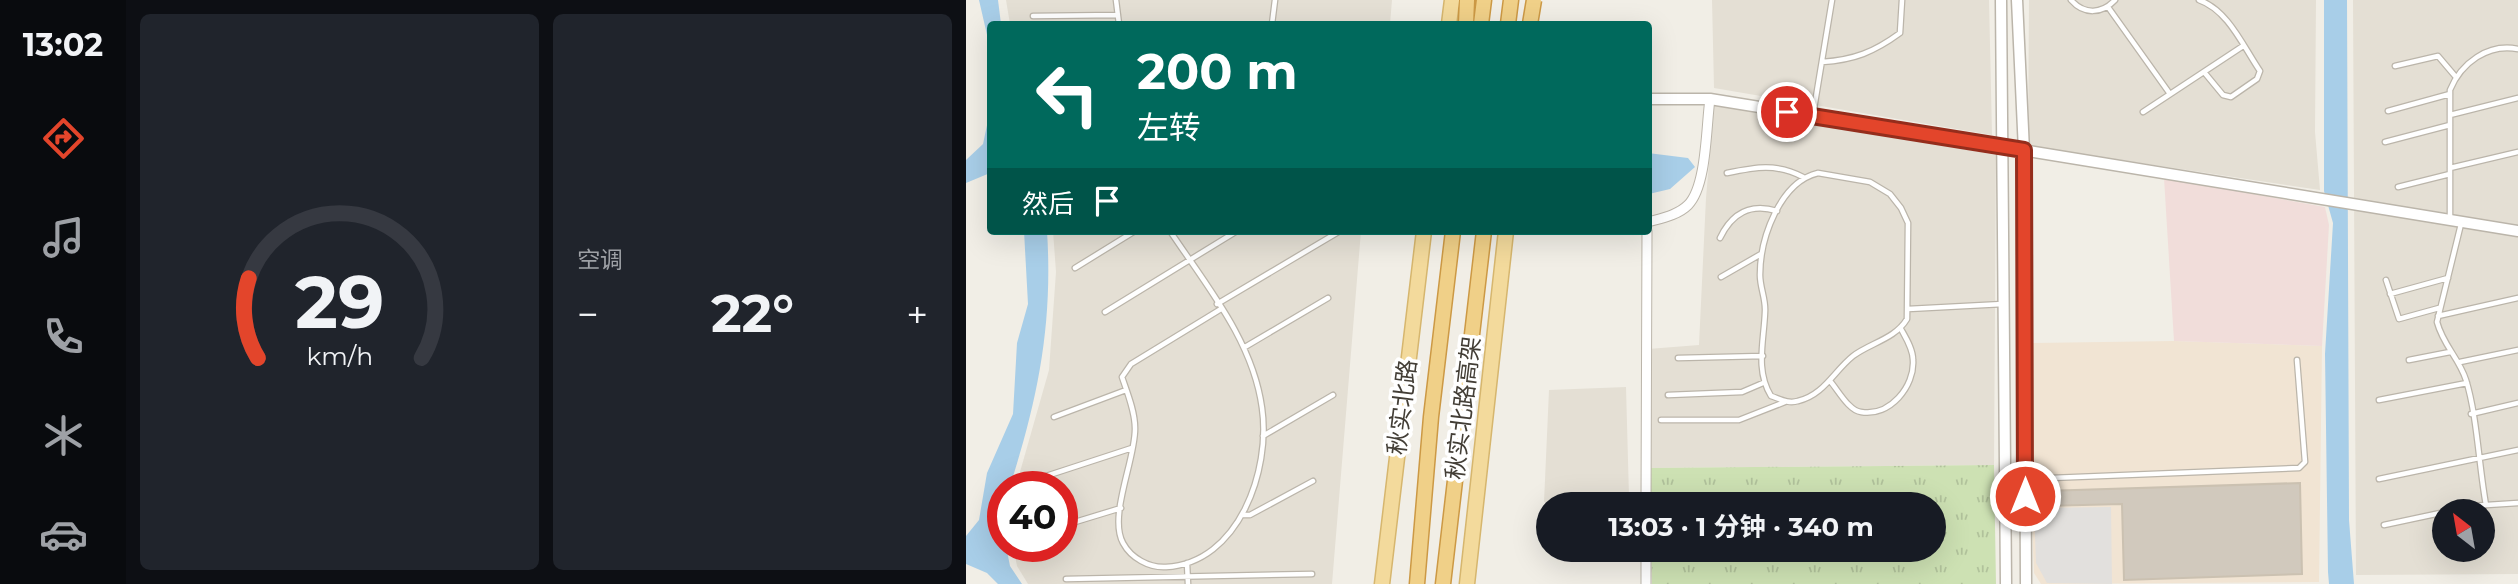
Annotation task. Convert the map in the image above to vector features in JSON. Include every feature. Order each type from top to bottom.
[{"type":"highway","points":[[1466,21],[1467,0]]},
{"type":"highway","points":[[1481,21],[1484,0]]},
{"type":"highway","points":[[1508,21],[1511,0]]},
{"type":"highway","points":[[1531,21],[1534,0]]},
{"type":"highway","name":"秋实北路高架","points":[[1418,584],[1431,418],[1453,235]]},
{"type":"highway","name":"秋实北路高架","points":[[1443,584],[1484,235]]},
{"type":"main road","points":[[1448,21],[1452,0]]},
{"type":"main road","name":"秋实北路","points":[[1382,584],[1424,235]]},
{"type":"main road","points":[[1467,584],[1506,235]]},
{"type":"street","points":[[2001,0],[2006,584]]},
{"type":"street","points":[[2017,0],[2024,150],[2026,584]]},
{"type":"street","points":[[1652,99],[1710,99],[2456,223],[2518,231]]},
{"type":"street","points":[[1652,221],[1675,214],[1688,205],[1698,191],[1710,99]]},
{"type":"street","points":[[1646,492],[1647,235]]},
{"type":"street","points":[[1646,562],[1646,584]]},
{"type":"lane","points":[[1116,0],[1119,21]]},
{"type":"lane","points":[[1272,21],[1275,0]]},
{"type":"lane","points":[[1813,116],[1832,0]]},
{"type":"lane","points":[[1822,62],[1858,57],[1900,33],[1902,0]]},
{"type":"lane","points":[[2071,0],[2089,11],[2108,7],[2115,0]]},
{"type":"lane","points":[[2199,0],[2213,5],[2260,71],[2257,79],[2231,97],[2223,95],[2204,72]]},
{"type":"lane","points":[[2108,7],[2170,94]]},
{"type":"lane","points":[[1034,16],[1118,15]]},
{"type":"lane","points":[[2143,112],[2243,46]]},
{"type":"lane","points":[[2485,499],[2467,383],[2460,362],[2441,337],[2438,316],[2448,278],[2456,223],[2450,171],[2450,94],[2455,76],[2484,52],[2505,46],[2518,49]]},
{"type":"lane","points":[[2395,66],[2438,56],[2455,76]]},
{"type":"lane","points":[[2388,111],[2450,94]]},
{"type":"lane","points":[[2450,114],[2518,98]]},
{"type":"lane","points":[[2385,142],[2450,125]]},
{"type":"lane","points":[[2398,187],[2518,152]]},
{"type":"lane","points":[[1727,173],[1770,165],[1785,167],[1803,177]]},
{"type":"lane","points":[[1661,420],[1739,419],[1786,402],[1798,401],[1830,381],[1851,357],[1901,329],[1908,309],[1908,223],[1890,194],[1851,177],[1818,173],[1803,177],[1792,187],[1777,211],[1762,253],[1761,288],[1766,302],[1760,370],[1763,383],[1771,396],[1786,402]]},
{"type":"lane","points":[[1720,238],[1727,222],[1747,209],[1764,207],[1777,211]]},
{"type":"lane","points":[[1075,268],[1129,235]]},
{"type":"lane","points":[[1173,235],[1219,306],[1245,347],[1263,410],[1262,460],[1248,504],[1232,530],[1204,557],[1187,563],[1156,567],[1135,557],[1121,541],[1119,520],[1135,428],[1122,377],[1131,363],[1219,306],[1334,235]]},
{"type":"lane","points":[[1105,312],[1230,235]]},
{"type":"lane","points":[[1721,277],[1762,253]]},
{"type":"lane","points":[[2390,294],[2448,278]]},
{"type":"lane","points":[[2386,280],[2399,319],[2439,308]]},
{"type":"lane","points":[[1245,347],[1328,298]]},
{"type":"lane","points":[[2438,316],[2518,298]]},
{"type":"lane","points":[[1908,309],[2004,304]]},
{"type":"lane","points":[[1830,381],[1853,408],[1861,412],[1884,409],[1905,392],[1913,373],[1913,357],[1901,329]]},
{"type":"lane","points":[[2460,362],[2518,349]]},
{"type":"lane","points":[[2409,360],[2450,352]]},
{"type":"lane","points":[[1678,358],[1763,356]]},
{"type":"lane","points":[[2025,479],[2299,468],[2305,462],[2297,360]]},
{"type":"lane","points":[[1668,395],[1742,392],[1763,383]]},
{"type":"lane","points":[[2379,400],[2467,383]]},
{"type":"lane","points":[[1054,417],[1126,390]]},
{"type":"lane","points":[[1262,436],[1333,395]]},
{"type":"lane","points":[[2471,414],[2518,403]]},
{"type":"lane","points":[[1062,471],[1132,448]]},
{"type":"lane","points":[[2379,479],[2518,450]]},
{"type":"lane","points":[[1241,515],[1250,515],[1313,481]]},
{"type":"lane","points":[[2496,504],[2518,503]]},
{"type":"lane","points":[[1078,521],[1121,508]]},
{"type":"lane","points":[[2384,526],[2432,514]]},
{"type":"lane","points":[[1187,563],[1188,584]]},
{"type":"lane","points":[[1066,579],[1312,574]]},
{"type":"shaded area","points":[[1006,0],[1392,0],[1390,21],[1010,21]]},
{"type":"shaded area","points":[[1712,0],[1989,0],[1992,135],[1714,88]]},
{"type":"shaded area","points":[[2029,0],[2316,0],[2315,132],[2320,190],[2028,146]]},
{"type":"shaded area","points":[[2353,0],[2518,0],[2518,574],[2356,575]]},
{"type":"shaded area","points":[[1714,105],[1996,155],[1994,465],[1649,468],[1648,349],[1699,345],[1706,198]]},
{"type":"shaded area","points":[[2164,178],[2325,207],[2329,225],[2322,346],[2174,341]]},
{"type":"shaded area","points":[[1053,235],[1361,235],[1332,584],[1028,584],[1016,562],[1078,562],[1078,471],[1020,471],[1049,370],[1056,272]]},
{"type":"shaded area","points":[[2174,341],[2322,346],[2319,582],[2041,584],[2034,573],[2029,453],[2033,343]]},
{"type":"shaded area","points":[[1626,387],[1629,492],[1544,492],[1549,390]]},
{"type":"shaded area","points":[[2111,507],[2112,584],[2047,583],[2036,563],[2034,508]]},
{"type":"green space","points":[[1994,465],[1996,584],[1652,584],[1651,562],[1946,562],[1946,492],[1650,492],[1649,468]]},
{"type":"water","points":[[979,0],[998,0],[1001,21],[987,21],[987,35]]},
{"type":"water","points":[[2324,0],[2347,0],[2349,520],[2354,584],[2329,584],[2328,572],[2325,354],[2333,223],[2324,191]]},
{"type":"water","points":[[987,125],[987,174],[966,183],[966,160],[983,144]]},
{"type":"water","points":[[1652,154],[1688,158],[1695,167],[1670,189],[1652,193]]},
{"type":"water","points":[[1024,235],[1047,235],[1048,298],[1036,391],[1014,471],[988,471],[1013,414],[1017,343],[1028,304]]},
{"type":"water","points":[[987,473],[987,562],[1009,562],[1022,584],[998,584],[987,573],[966,564],[966,536],[979,520]]},
{"type":"building","points":[[2300,483],[2302,574],[2124,580],[2122,504],[2044,506],[2044,491]]},
{"type":"route","points":[[1787,112],[2024,150],[2025,496]]}]
